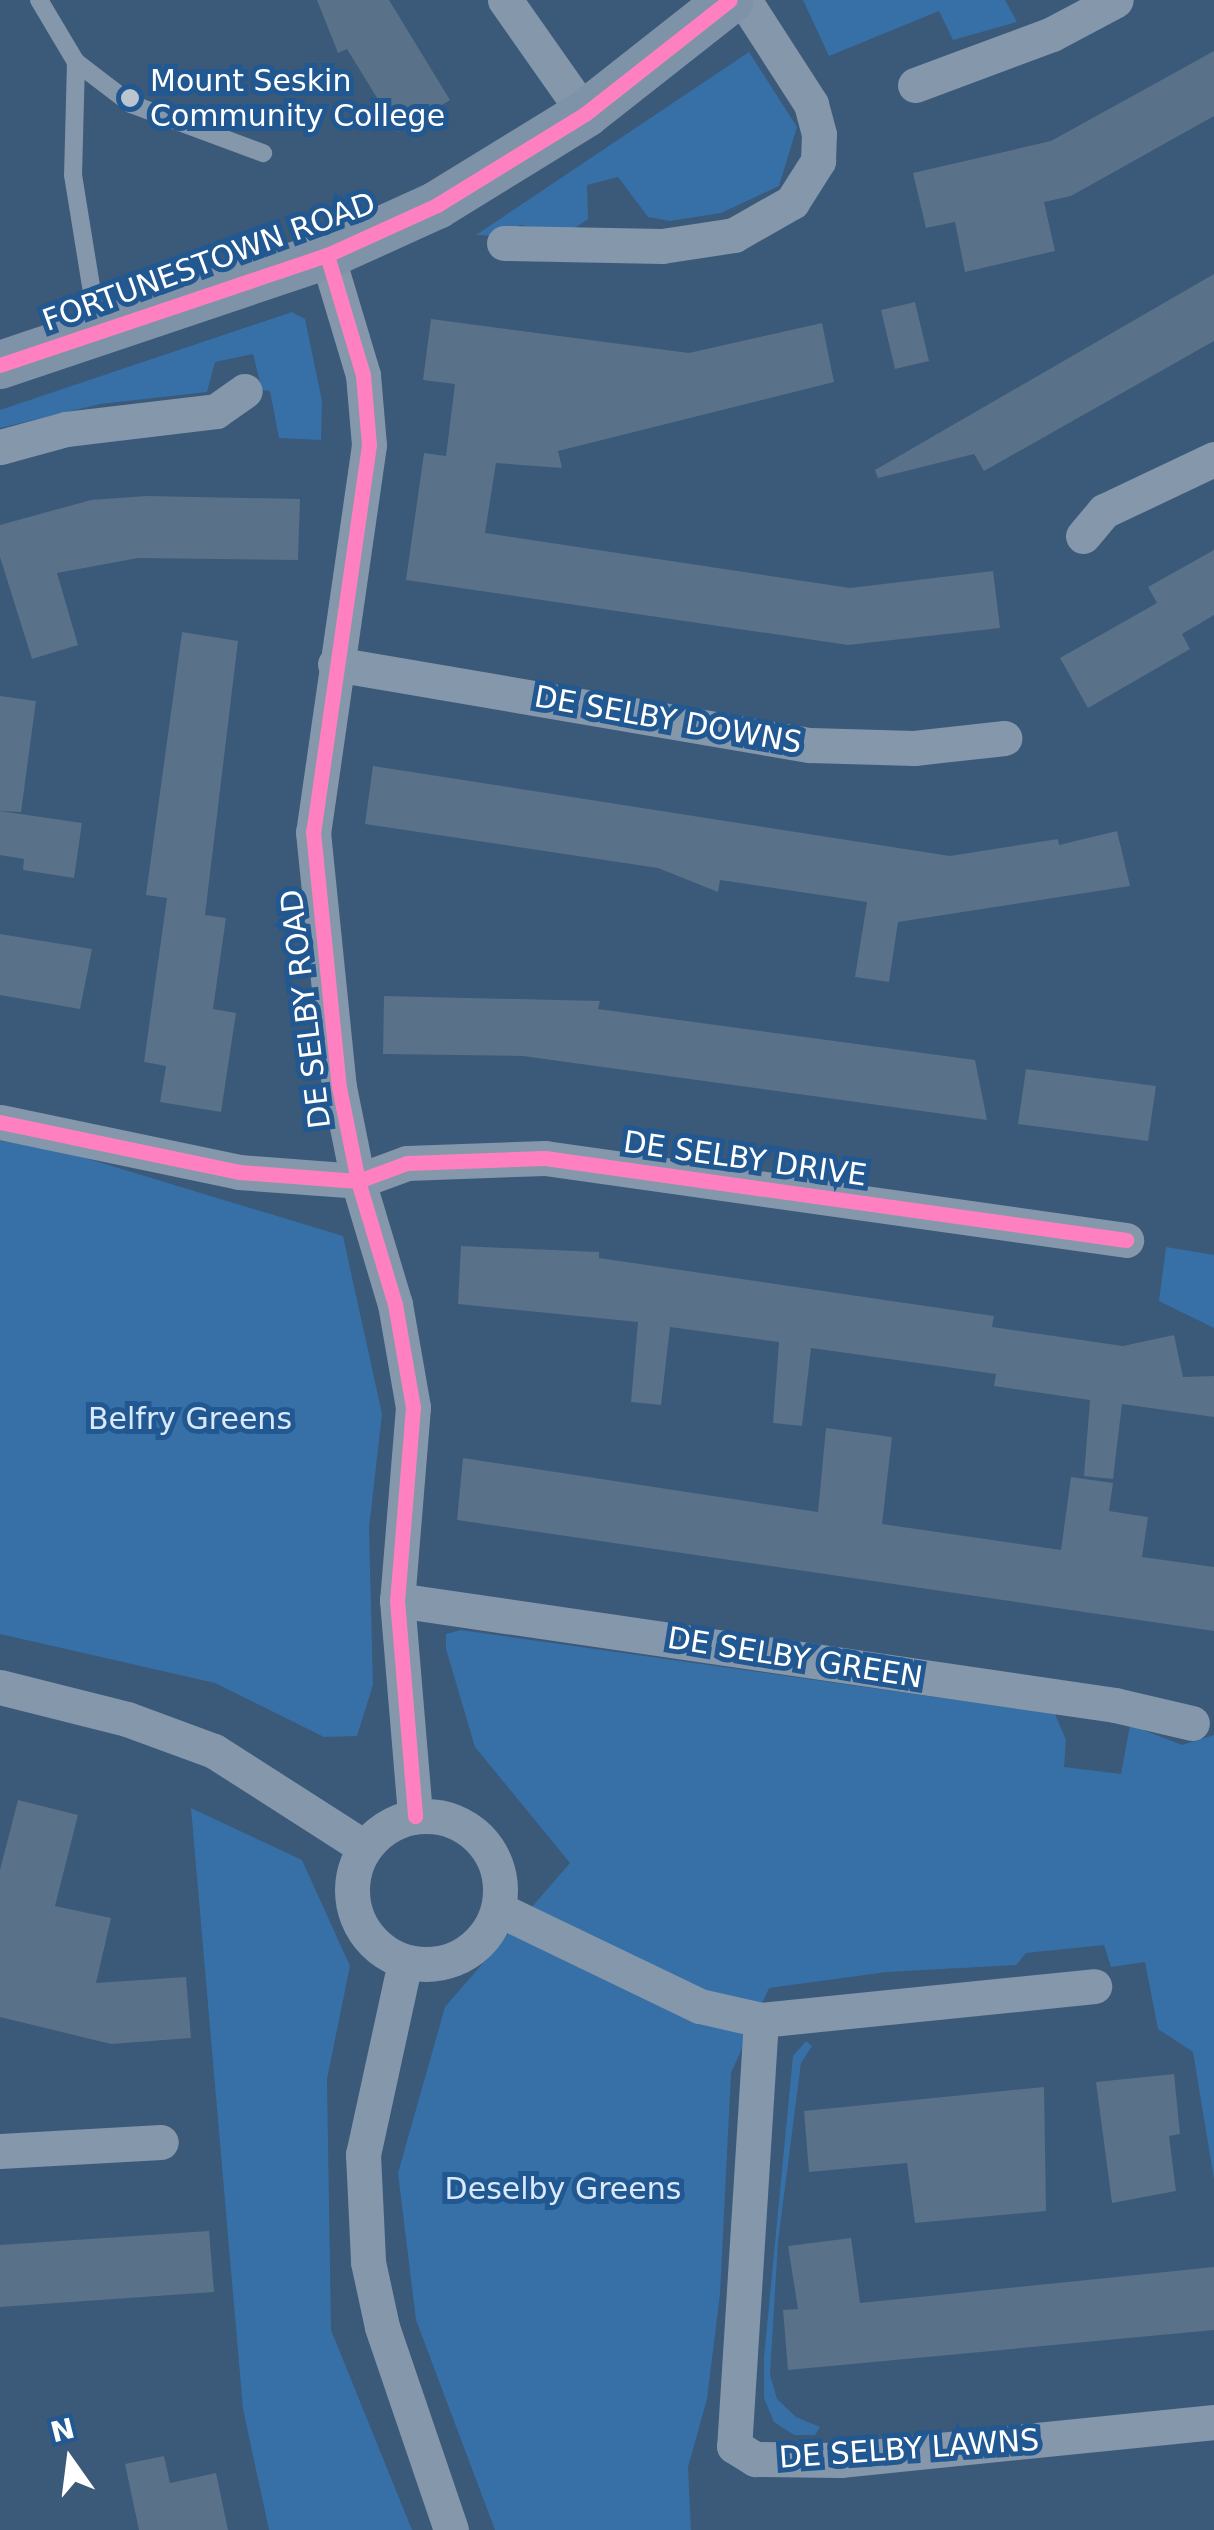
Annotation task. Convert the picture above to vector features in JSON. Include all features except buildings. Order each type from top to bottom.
[{"type":"street","points":[[505,0],[585,114]]},
{"type":"street","name":"FORTUNESTOWN ROAD","points":[[0,365],[327,255],[436,204],[585,114],[730,0]]},
{"type":"street","points":[[504,242],[662,246],[734,234],[792,202],[818,160],[819,134],[811,104],[744,0]]},
{"type":"street","points":[[914,85],[1052,34],[1116,0]]},
{"type":"street","name":"DE SELBY ROAD","points":[[327,255],[363,375],[368,446],[312,832],[339,1088],[358,1181],[395,1304],[413,1408],[397,1600],[414,1816]]},
{"type":"street","points":[[0,447],[66,429],[216,411],[245,390]]},
{"type":"street","points":[[1083,536],[1104,511],[1214,458]]},
{"type":"street","name":"DE SELBY DOWNS","points":[[334,664],[810,745],[914,748],[1004,738]]},
{"type":"street","points":[[0,1122],[239,1172],[358,1181]]},
{"type":"street","name":"DE SELBY DRIVE","points":[[358,1181],[408,1163],[479,1155],[545,1158],[1126,1240]]},
{"type":"street","name":"DE SELBY GREEN","points":[[397,1600],[1115,1705],[1192,1723]]},
{"type":"street","points":[[0,1687],[127,1720],[214,1751],[364,1847]]},
{"type":"street","points":[[414,1816],[462,1824],[482,1840],[498,1873],[498,1909],[473,1949],[428,1965],[405,1962],[384,1952],[355,1915],[354,1868],[364,1847],[395,1822],[414,1816]]},
{"type":"street","points":[[498,1909],[604,1954],[700,2006],[760,2020],[1094,1986]]},
{"type":"street","points":[[405,1962],[363,2154],[368,2262],[382,2326],[451,2530]]},
{"type":"street","name":"DE SELBY LAWNS","points":[[760,2020],[734,2446],[755,2459],[840,2460],[1214,2422]]},
{"type":"street","points":[[0,2151],[161,2142]]},
{"type":"lane","points":[[40,0],[76,62],[130,104],[263,153]]},
{"type":"lane","points":[[76,62],[73,175],[100,334]]},
{"type":"green space","points":[[803,0],[1005,0],[1017,22],[953,40],[939,11],[829,56]]},
{"type":"green space","points":[[749,52],[797,127],[779,186],[721,213],[670,221],[648,217],[618,177],[587,185],[588,219],[569,232],[520,225],[503,236],[476,235]]},
{"type":"green space","points":[[292,312],[305,319],[322,401],[321,440],[279,438],[270,391],[262,390],[253,354],[215,362],[207,392],[100,404],[0,428],[0,410]]},
{"type":"green space","name":"Belfry Greens","points":[[0,1141],[59,1150],[343,1236],[382,1414],[369,1528],[373,1685],[357,1736],[324,1737],[215,1683],[0,1634]]},
{"type":"green space","points":[[1166,1247],[1214,1255],[1214,1328],[1159,1301]]},
{"type":"green space","name":"Deselby Greens","points":[[461,1630],[1055,1714],[1066,1740],[1064,1767],[1121,1774],[1130,1725],[1182,1745],[1214,1735],[1214,2179],[1193,2052],[1158,2029],[1145,1962],[1111,1967],[1104,1945],[1026,1953],[1016,1965],[887,1972],[769,1988],[731,2073],[720,2294],[707,2399],[688,2467],[691,2530],[495,2530],[416,2320],[398,2173],[445,2007],[570,1863],[475,1747],[446,1649],[446,1634]]},
{"type":"green space","points":[[191,1808],[302,1860],[350,1966],[327,2079],[331,2330],[412,2530],[269,2530],[243,2409]]},
{"type":"green space","points":[[806,2041],[812,2046],[801,2063],[778,2242],[770,2375],[777,2399],[796,2417],[820,2427],[815,2435],[794,2435],[774,2422],[764,2398],[764,2357],[793,2056]]},
{"type":"cycle path","points":[[0,365],[327,255],[437,205],[585,114],[730,0]]},
{"type":"cycle path","points":[[327,255],[363,375],[369,445],[313,832],[339,1087],[358,1181],[395,1304],[413,1407],[397,1600],[415,1816]]},
{"type":"cycle path","points":[[0,1122],[239,1172],[358,1181],[407,1163],[545,1158],[1126,1240]]},
{"type":"place","name":"Mount Seskin Community College","points":[[130,98]]}]
